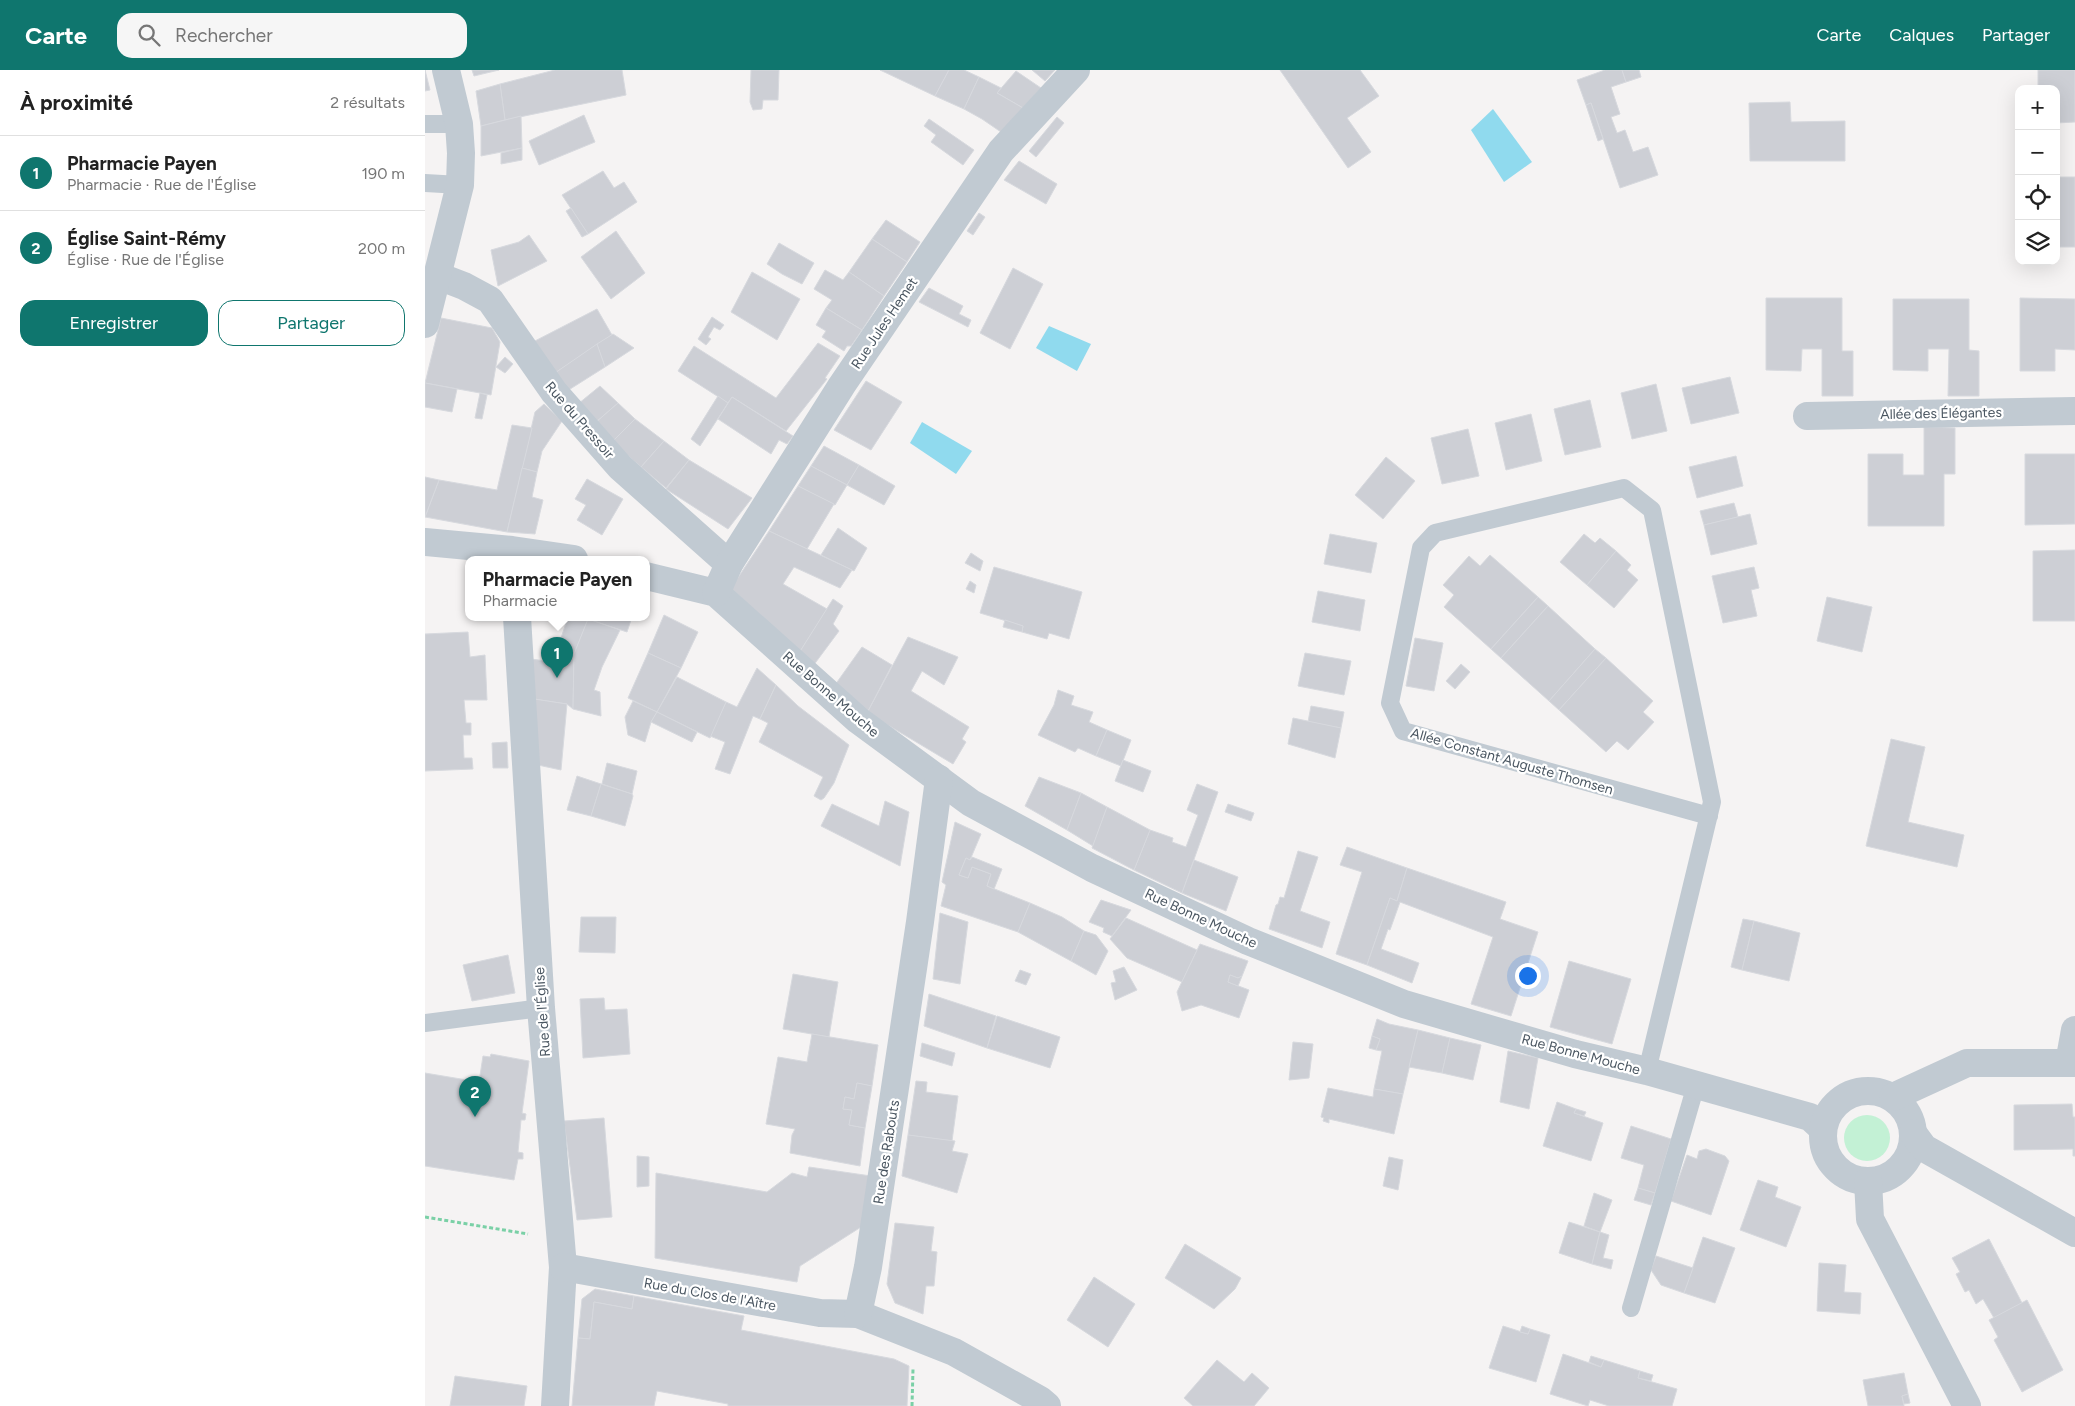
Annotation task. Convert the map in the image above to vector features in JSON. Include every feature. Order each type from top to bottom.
[{"type":"street","points":[[425,324],[432,275],[460,185],[459,124],[446,70]]},
{"type":"street","name":"Rue Jules Hemet","points":[[716,593],[729,564],[842,385],[1001,151],[1076,70]]},
{"type":"street","name":"Rue du Pressoir","points":[[432,275],[464,286],[490,300],[554,392],[620,467],[729,564]]},
{"type":"street","name":"Allée des Élégantes","points":[[1807,416],[2075,411]]},
{"type":"street","points":[[425,542],[528,556]]},
{"type":"street","name":"Rue Bonne Mouche","points":[[650,577],[716,593],[857,720],[971,803],[1093,868],[1248,941],[1404,1004],[1575,1054],[1810,1117],[1823,1129]]},
{"type":"street","name":"Rue de l'Église","points":[[517,621],[541,1008],[563,1267],[555,1406]]},
{"type":"street","name":"Rue des Rabouts","points":[[857,1314],[869,1267],[939,779]]},
{"type":"street","points":[[1893,1098],[1967,1063],[2072,1063],[2075,1030]]},
{"type":"street","points":[[1864,1091],[1879,1092],[1893,1098],[1903,1107],[1910,1120],[1913,1133],[1911,1148],[1905,1161],[1895,1172],[1882,1178],[1868,1181],[1853,1178],[1839,1170],[1829,1159],[1824,1144],[1823,1129],[1828,1115],[1837,1103],[1849,1094],[1864,1091]]},
{"type":"street","points":[[1913,1133],[1924,1148],[2075,1233]]},
{"type":"street","points":[[1868,1181],[1870,1219],[1967,1406]]},
{"type":"street","name":"Rue du Clos de l'Aître","points":[[563,1267],[820,1313],[857,1314]]},
{"type":"street","points":[[857,1314],[954,1352],[1040,1400],[1047,1406]]},
{"type":"lane","points":[[425,124],[459,124]]},
{"type":"lane","points":[[425,183],[460,185]]},
{"type":"lane","name":"Allée Constant Auguste Thomsen","points":[[1647,1072],[1709,816],[1712,802],[1652,510],[1624,488],[1435,533],[1421,548],[1390,703],[1403,731],[1709,816]]},
{"type":"lane","points":[[425,1023],[541,1008]]},
{"type":"lane","points":[[1631,1308],[1696,1086]]},
{"type":"path","points":[[425,1217],[561,1240]]},
{"type":"green space","points":[[1867,1115],[1880,1119],[1886,1125],[1890,1138],[1886,1151],[1880,1157],[1867,1161],[1854,1157],[1848,1151],[1844,1138],[1848,1125],[1854,1119]]},
{"type":"water","points":[[1493,109],[1532,162],[1504,182],[1471,130]]},
{"type":"water","points":[[1049,326],[1091,344],[1077,371],[1036,348]]},
{"type":"water","points":[[922,422],[972,451],[956,474],[910,443]]},
{"type":"building","points":[[425,70],[430,90],[425,91]]},
{"type":"building","points":[[472,70],[499,70],[474,76]]},
{"type":"building","points":[[555,70],[622,70],[626,95],[505,120],[500,84]]},
{"type":"building","points":[[751,70],[779,70],[778,100],[763,100],[762,109],[753,110],[750,102]]},
{"type":"building","points":[[880,70],[949,70],[935,96]]},
{"type":"building","points":[[949,70],[964,70],[979,77],[964,109],[935,96]]},
{"type":"building","points":[[1032,70],[1055,70],[1045,81]]},
{"type":"building","points":[[1280,70],[1360,70],[1379,96],[1347,118],[1371,152],[1348,168]]},
{"type":"building","points":[[1605,70],[1622,70],[1626,82],[1611,87],[1620,114],[1611,117],[1617,133],[1625,130],[1633,152],[1648,147],[1658,175],[1620,188],[1591,103],[1586,105],[1577,80]]},
{"type":"building","points":[[1622,70],[1639,70],[1641,77],[1626,82]]},
{"type":"building","points":[[2038,70],[2075,70],[2075,122],[2060,123],[2060,85],[2038,85]]},
{"type":"building","points":[[1016,71],[1041,88],[1023,108],[997,93]]},
{"type":"building","points":[[979,77],[1001,88],[997,93],[1023,108],[1001,132],[964,109]]},
{"type":"building","points":[[500,84],[505,120],[481,126],[476,91]]},
{"type":"building","points":[[1790,102],[1791,122],[1845,121],[1845,161],[1750,161],[1749,103]]},
{"type":"building","points":[[1591,103],[1603,139],[1598,141],[1586,105]]},
{"type":"building","points":[[584,115],[595,142],[539,165],[529,141]]},
{"type":"building","points":[[521,116],[522,148],[481,156],[481,126]]},
{"type":"building","points":[[1057,117],[1064,123],[1036,157],[1029,151]]},
{"type":"building","points":[[929,119],[974,150],[963,165],[931,142],[936,135],[924,126]]},
{"type":"building","points":[[522,148],[522,160],[501,164],[501,153]]},
{"type":"building","points":[[1019,161],[1057,184],[1046,204],[1004,180]]},
{"type":"building","points":[[603,171],[614,188],[624,182],[637,202],[588,234],[562,195]]},
{"type":"building","points":[[2060,177],[2075,177],[2075,247],[2060,247]]},
{"type":"building","points":[[571,208],[588,234],[582,237],[566,211]]},
{"type":"building","points":[[979,213],[985,217],[973,235],[967,231]]},
{"type":"building","points":[[886,220],[920,242],[907,262],[872,239]]},
{"type":"building","points":[[616,231],[645,273],[611,299],[581,257]]},
{"type":"building","points":[[529,235],[547,261],[498,286],[491,250],[519,242]]},
{"type":"building","points":[[872,239],[907,262],[884,296],[849,272]]},
{"type":"building","points":[[779,243],[814,263],[802,284],[767,264]]},
{"type":"building","points":[[1013,268],[1043,284],[1010,349],[980,333]]},
{"type":"building","points":[[825,270],[843,280],[849,272],[884,296],[862,330],[826,308],[832,300],[814,289]]},
{"type":"building","points":[[752,272],[800,299],[777,340],[731,312]]},
{"type":"building","points":[[929,288],[963,306],[959,314],[971,320],[968,327],[919,302]]},
{"type":"building","points":[[1766,298],[1842,298],[1842,351],[1853,351],[1853,396],[1822,396],[1822,349],[1802,349],[1801,371],[1766,370]]},
{"type":"building","points":[[2020,298],[2075,299],[2075,350],[2055,349],[2055,371],[2020,371]]},
{"type":"building","points":[[1893,299],[1969,299],[1969,350],[1979,351],[1979,396],[1948,396],[1949,349],[1928,349],[1928,371],[1893,370]]},
{"type":"building","points":[[826,308],[862,330],[851,346],[847,346],[844,351],[822,337],[826,331],[816,325]]},
{"type":"building","points":[[597,309],[612,335],[552,375],[531,343]]},
{"type":"building","points":[[712,317],[724,325],[720,330],[714,327],[708,337],[711,339],[706,345],[698,339]]},
{"type":"building","points":[[441,318],[492,328],[500,342],[491,395],[425,383]]},
{"type":"building","points":[[613,334],[634,348],[605,367],[597,344]]},
{"type":"building","points":[[818,343],[840,356],[825,378],[827,379],[786,431],[732,397],[728,403],[678,371],[694,346],[776,398]]},
{"type":"building","points":[[597,344],[605,367],[567,391],[552,375]]},
{"type":"building","points":[[505,357],[513,364],[505,373],[496,367]]},
{"type":"building","points":[[1730,377],[1739,413],[1691,424],[1682,388]]},
{"type":"building","points":[[866,381],[902,402],[871,450],[834,430]]},
{"type":"building","points":[[425,383],[457,389],[452,412],[425,407]]},
{"type":"building","points":[[1656,384],[1667,431],[1632,439],[1621,393]]},
{"type":"building","points":[[600,386],[618,403],[595,423],[578,404]]},
{"type":"building","points":[[480,393],[487,395],[482,419],[475,418]]},
{"type":"building","points":[[718,396],[728,403],[700,446],[691,439]]},
{"type":"building","points":[[732,397],[793,436],[787,444],[779,440],[771,454],[718,419]]},
{"type":"building","points":[[1590,400],[1601,447],[1565,455],[1554,409]]},
{"type":"building","points":[[618,403],[635,419],[612,442],[595,423]]},
{"type":"building","points":[[544,404],[562,421],[542,451],[537,472],[522,468],[535,412]]},
{"type":"building","points":[[1531,414],[1542,461],[1506,470],[1495,423]]},
{"type":"building","points":[[635,419],[664,441],[641,467],[612,442]]},
{"type":"building","points":[[512,425],[532,428],[507,532],[425,517],[439,480],[497,490]]},
{"type":"building","points":[[1924,427],[1955,428],[1955,474],[1944,474],[1944,526],[1868,526],[1868,454],[1903,454],[1903,475],[1924,475]]},
{"type":"building","points":[[1468,429],[1479,476],[1442,484],[1431,438]]},
{"type":"building","points":[[664,441],[689,460],[666,488],[641,467]]},
{"type":"building","points":[[824,446],[859,465],[847,485],[811,466]]},
{"type":"building","points":[[2025,454],[2075,454],[2075,524],[2025,525]]},
{"type":"building","points":[[1736,456],[1743,486],[1697,498],[1689,467]]},
{"type":"building","points":[[1386,457],[1415,481],[1383,519],[1355,495]]},
{"type":"building","points":[[689,460],[752,498],[728,529],[666,489]]},
{"type":"building","points":[[859,465],[895,486],[884,505],[847,485]]},
{"type":"building","points":[[811,466],[847,485],[835,505],[798,486]]},
{"type":"building","points":[[522,468],[537,472],[532,497],[543,500],[535,534],[507,532]]},
{"type":"building","points":[[425,477],[439,480],[425,517]]},
{"type":"building","points":[[587,479],[623,499],[602,535],[577,520],[586,505],[575,499]]},
{"type":"building","points":[[798,486],[834,504],[807,549],[769,531]]},
{"type":"building","points":[[1734,503],[1738,517],[1704,525],[1700,511]]},
{"type":"building","points":[[1750,514],[1757,544],[1711,555],[1704,525]]},
{"type":"building","points":[[838,528],[867,548],[854,571],[821,555]]},
{"type":"building","points":[[769,531],[852,570],[840,588],[794,567],[783,584],[827,609],[799,653],[731,588]]},
{"type":"building","points":[[1330,534],[1377,543],[1371,573],[1324,564]]},
{"type":"building","points":[[1584,534],[1595,543],[1600,538],[1616,551],[1587,585],[1560,562]]},
{"type":"building","points":[[2075,550],[2075,621],[2033,621],[2033,551]]},
{"type":"building","points":[[1616,551],[1631,565],[1627,570],[1638,580],[1614,608],[1587,585]]},
{"type":"building","points":[[971,553],[983,561],[980,571],[965,563]]},
{"type":"building","points":[[1490,555],[1538,597],[1491,649],[1444,607],[1454,595],[1443,585],[1469,556],[1480,566]]},
{"type":"building","points":[[994,567],[1082,592],[1069,639],[1049,633],[1047,639],[1022,632],[1023,626],[980,613]]},
{"type":"building","points":[[1754,567],[1759,588],[1751,590],[1757,616],[1723,623],[1712,576]]},
{"type":"building","points":[[970,581],[976,585],[974,593],[966,589]]},
{"type":"building","points":[[1318,591],[1365,600],[1360,631],[1312,622]]},
{"type":"building","points":[[1538,597],[1548,606],[1501,658],[1491,649]]},
{"type":"building","points":[[1827,597],[1872,607],[1862,652],[1817,641]]},
{"type":"building","points":[[833,599],[843,606],[833,624],[839,631],[813,666],[799,653]]},
{"type":"building","points":[[1548,606],[1595,649],[1549,701],[1501,658]]},
{"type":"building","points":[[664,615],[698,632],[681,668],[648,653]]},
{"type":"building","points":[[1005,620],[1023,626],[1022,632],[1003,627]]},
{"type":"building","points":[[567,621],[587,621],[574,654],[573,709],[567,704],[534,699],[531,659],[553,662]]},
{"type":"building","points":[[587,621],[594,621],[620,630],[602,667],[594,690],[600,692],[601,716],[573,709],[574,654]]},
{"type":"building","points":[[594,621],[631,621],[627,632]]},
{"type":"building","points":[[468,632],[470,657],[485,655],[487,700],[464,700],[466,723],[471,723],[471,735],[463,735],[464,758],[472,758],[473,769],[425,771],[425,634]]},
{"type":"building","points":[[908,637],[958,657],[944,685],[922,671],[911,691],[969,727],[962,739],[966,742],[953,764],[881,721],[868,711]]},
{"type":"building","points":[[1415,638],[1443,643],[1434,691],[1406,686]]},
{"type":"building","points":[[862,647],[892,665],[868,711],[835,685]]},
{"type":"building","points":[[1595,649],[1606,658],[1559,710],[1549,701]]},
{"type":"building","points":[[648,653],[681,668],[657,712],[628,698]]},
{"type":"building","points":[[1305,653],[1351,661],[1344,695],[1298,686]]},
{"type":"building","points":[[1606,658],[1653,701],[1643,712],[1654,722],[1628,750],[1617,741],[1606,752],[1559,710]]},
{"type":"building","points":[[1461,664],[1470,672],[1455,689],[1446,681]]},
{"type":"building","points":[[757,668],[776,685],[760,719],[753,716],[730,774],[715,769],[725,742],[710,736],[726,702],[737,707]]},
{"type":"building","points":[[677,677],[726,702],[710,738],[657,712]]},
{"type":"building","points":[[776,685],[798,706],[849,745],[834,783],[821,800],[814,796],[823,777],[759,742],[768,723],[760,719]]},
{"type":"building","points":[[1058,690],[1074,696],[1071,705],[1093,712],[1089,722],[1107,730],[1096,756],[1078,748],[1075,752],[1038,735],[1054,705]]},
{"type":"building","points":[[534,699],[567,704],[561,770],[538,765]]},
{"type":"building","points":[[633,701],[657,712],[651,722],[645,742],[628,735],[625,717]]},
{"type":"building","points":[[1311,706],[1344,712],[1341,728],[1308,722]]},
{"type":"building","points":[[657,712],[697,732],[692,742],[651,722]]},
{"type":"building","points":[[1293,718],[1341,728],[1335,758],[1288,744]]},
{"type":"building","points":[[1107,730],[1131,740],[1121,766],[1096,756]]},
{"type":"building","points":[[1891,739],[1925,747],[1908,822],[1964,835],[1957,867],[1866,846]]},
{"type":"building","points":[[507,742],[508,768],[493,768],[492,743]]},
{"type":"building","points":[[1123,760],[1151,771],[1143,792],[1115,781]]},
{"type":"building","points":[[607,763],[637,771],[632,794],[602,784]]},
{"type":"building","points":[[577,776],[601,784],[591,816],[567,810]]},
{"type":"building","points":[[1039,777],[1081,793],[1067,830],[1025,806]]},
{"type":"building","points":[[601,784],[632,794],[625,826],[591,816]]},
{"type":"building","points":[[1197,784],[1218,792],[1182,893],[1134,870],[1150,830],[1173,838],[1172,842],[1186,847],[1198,815],[1187,810]]},
{"type":"building","points":[[1081,793],[1107,807],[1093,846],[1067,830]]},
{"type":"building","points":[[885,801],[909,812],[900,866],[821,826],[832,804],[879,826]]},
{"type":"building","points":[[1228,804],[1254,813],[1251,821],[1225,812]]},
{"type":"building","points":[[1107,807],[1150,830],[1134,870],[1092,848]]},
{"type":"building","points":[[955,822],[981,834],[970,860],[966,858],[959,875],[968,878],[972,867],[991,874],[987,886],[1030,903],[1018,932],[941,906],[946,885],[942,882]]},
{"type":"building","points":[[1347,847],[1407,868],[1397,901],[1390,898],[1367,965],[1336,954],[1362,872],[1340,865]]},
{"type":"building","points":[[1298,851],[1318,857],[1300,911],[1330,922],[1322,948],[1269,929],[1276,905],[1280,897],[1284,898]]},
{"type":"building","points":[[972,857],[1002,869],[994,889],[987,886],[991,874],[972,867],[968,878],[959,875],[966,858],[970,860]]},
{"type":"building","points":[[1194,860],[1238,877],[1226,911],[1182,893]]},
{"type":"building","points":[[1407,868],[1506,902],[1500,919],[1538,932],[1511,1016],[1471,1004],[1493,937],[1400,902],[1381,949],[1419,963],[1412,983],[1367,965],[1390,898],[1397,901]]},
{"type":"building","points":[[1101,900],[1131,910],[1112,936],[1103,932],[1104,928],[1089,922]]},
{"type":"building","points":[[1030,903],[1062,917],[1084,931],[1071,961],[1018,932]]},
{"type":"building","points":[[940,913],[968,922],[960,984],[933,979]]},
{"type":"building","points":[[581,917],[616,917],[615,953],[579,952]]},
{"type":"building","points":[[1126,918],[1197,950],[1182,982],[1127,958],[1110,939]]},
{"type":"building","points":[[1743,919],[1754,921],[1742,970],[1731,967]]},
{"type":"building","points":[[1754,921],[1800,933],[1789,981],[1742,970]]},
{"type":"building","points":[[1084,931],[1096,935],[1108,951],[1096,975],[1071,961]]},
{"type":"building","points":[[1200,944],[1248,961],[1242,976],[1238,978],[1230,975],[1228,982],[1249,990],[1239,1018],[1201,1005],[1182,1011],[1177,992]]},
{"type":"building","points":[[508,955],[515,993],[472,1001],[463,965]]},
{"type":"building","points":[[1569,961],[1631,979],[1612,1044],[1550,1027]]},
{"type":"building","points":[[1124,967],[1137,990],[1115,1000],[1111,983],[1116,982],[1113,971]]},
{"type":"building","points":[[1020,970],[1031,974],[1026,985],[1015,981]]},
{"type":"building","points":[[793,974],[838,982],[829,1037],[783,1029]]},
{"type":"building","points":[[1230,975],[1238,978],[1242,976],[1238,986],[1228,982]]},
{"type":"building","points":[[929,994],[996,1016],[987,1048],[924,1026]]},
{"type":"building","points":[[604,998],[605,1010],[627,1009],[630,1054],[583,1058],[580,999]]},
{"type":"building","points":[[997,1016],[1060,1037],[1050,1068],[987,1048]]},
{"type":"building","points":[[1377,1019],[1389,1024],[1418,1030],[1403,1094],[1374,1089],[1382,1051],[1376,1050],[1380,1039],[1372,1036]]},
{"type":"building","points":[[1418,1030],[1450,1038],[1442,1073],[1409,1067]]},
{"type":"building","points":[[812,1034],[878,1045],[872,1086],[857,1083],[854,1099],[845,1097],[843,1109],[852,1110],[849,1125],[865,1128],[860,1166],[790,1153],[792,1135],[795,1129],[766,1124],[778,1057],[807,1062]]},
{"type":"building","points":[[1372,1036],[1380,1039],[1376,1050],[1369,1048]]},
{"type":"building","points":[[1450,1038],[1481,1045],[1473,1080],[1442,1073]]},
{"type":"building","points":[[1293,1042],[1313,1044],[1309,1078],[1289,1080]]},
{"type":"building","points":[[922,1043],[955,1053],[952,1066],[920,1056]]},
{"type":"building","points":[[1508,1051],[1538,1058],[1529,1109],[1500,1102]]},
{"type":"building","points":[[491,1054],[529,1061],[522,1113],[526,1114],[525,1120],[521,1120],[518,1152],[523,1153],[523,1159],[518,1159],[514,1180],[425,1166],[425,1073],[479,1082],[483,1056],[490,1057]]},
{"type":"building","points":[[916,1081],[927,1082],[926,1092],[958,1096],[952,1141],[908,1135]]},
{"type":"building","points":[[857,1083],[872,1086],[865,1128],[849,1125],[852,1110],[843,1109],[845,1097],[854,1099]]},
{"type":"building","points":[[1328,1088],[1373,1097],[1374,1089],[1403,1094],[1394,1134],[1329,1119],[1329,1123],[1323,1121],[1324,1118],[1321,1117]]},
{"type":"building","points":[[1557,1102],[1576,1109],[1574,1113],[1603,1123],[1591,1161],[1543,1146]]},
{"type":"building","points":[[2072,1104],[2073,1117],[2075,1117],[2075,1156],[2073,1156],[2073,1149],[2014,1150],[2014,1105]]},
{"type":"building","points":[[1576,1109],[1586,1112],[1584,1116],[1574,1113]]},
{"type":"building","points":[[604,1118],[612,1217],[577,1220],[564,1121]]},
{"type":"building","points":[[1631,1126],[1671,1139],[1655,1193],[1638,1188],[1644,1165],[1621,1158]]},
{"type":"building","points":[[908,1135],[955,1141],[952,1151],[968,1154],[957,1193],[902,1176]]},
{"type":"building","points":[[1706,1149],[1725,1156],[1729,1161],[1711,1215],[1671,1201],[1687,1155],[1697,1159],[1699,1151]]},
{"type":"building","points":[[637,1156],[649,1157],[649,1186],[637,1187]]},
{"type":"building","points":[[1389,1157],[1403,1160],[1398,1190],[1383,1186]]},
{"type":"building","points":[[809,1167],[871,1176],[861,1227],[800,1266],[797,1282],[655,1258],[656,1173],[767,1192],[792,1173],[807,1177]]},
{"type":"building","points":[[1758,1180],[1778,1187],[1775,1197],[1801,1207],[1786,1247],[1740,1230]]},
{"type":"building","points":[[1638,1188],[1655,1193],[1651,1205],[1634,1200]]},
{"type":"building","points":[[1594,1193],[1612,1200],[1600,1232],[1584,1226]]},
{"type":"building","points":[[1569,1222],[1600,1232],[1592,1264],[1559,1253]]},
{"type":"building","points":[[895,1223],[934,1227],[931,1251],[937,1252],[934,1286],[926,1286],[923,1314],[895,1303],[887,1284]]},
{"type":"building","points":[[1600,1232],[1609,1235],[1603,1258],[1613,1260],[1611,1269],[1592,1264]]},
{"type":"building","points":[[1703,1237],[1735,1248],[1715,1303],[1684,1293]]},
{"type":"building","points":[[1989,1239],[2022,1303],[1994,1318],[1983,1299],[1976,1304],[1969,1290],[1965,1292],[1956,1274],[1960,1272],[1952,1258]]},
{"type":"building","points":[[1185,1244],[1241,1278],[1235,1289],[1214,1309],[1165,1278]]},
{"type":"building","points":[[1656,1256],[1693,1268],[1684,1293],[1661,1285],[1651,1270]]},
{"type":"building","points":[[1819,1263],[1846,1265],[1844,1292],[1861,1293],[1860,1314],[1817,1311]]},
{"type":"building","points":[[1094,1277],[1135,1304],[1108,1347],[1067,1320]]},
{"type":"building","points":[[595,1289],[634,1296],[632,1309],[594,1302],[590,1339],[578,1338],[582,1299]]},
{"type":"building","points":[[634,1296],[744,1316],[741,1330],[894,1359],[909,1366],[907,1406],[728,1406],[728,1404],[657,1391],[654,1406],[572,1406],[578,1338],[590,1339],[594,1302],[632,1309]]},
{"type":"building","points":[[2027,1300],[2063,1370],[2022,1392],[1994,1340],[1998,1337],[1989,1320]]},
{"type":"building","points":[[1503,1326],[1528,1334],[1530,1329],[1550,1335],[1536,1382],[1489,1368]]},
{"type":"building","points":[[1522,1326],[1530,1329],[1528,1334],[1520,1332]]},
{"type":"building","points":[[1563,1354],[1601,1367],[1604,1360],[1640,1371],[1638,1378],[1677,1389],[1672,1406],[1609,1406],[1590,1400],[1588,1406],[1550,1394]]},
{"type":"building","points":[[1591,1356],[1604,1360],[1601,1367],[1589,1362]]},
{"type":"building","points":[[1217,1360],[1244,1382],[1252,1373],[1269,1388],[1254,1406],[1193,1406],[1184,1398]]},
{"type":"building","points":[[1640,1371],[1653,1375],[1651,1381],[1638,1378]]},
{"type":"building","points":[[1904,1373],[1908,1394],[1902,1396],[1904,1406],[1868,1406],[1863,1380]]},
{"type":"building","points":[[455,1376],[527,1386],[524,1406],[450,1406]]},
{"type":"building","points":[[1908,1394],[1910,1403],[1904,1404],[1902,1396]]},
{"type":"place","name":"Pharmacie Payen","points":[[557,678]]},
{"type":"place","name":"Église Saint-Rémy","points":[[475,1117]]}]
